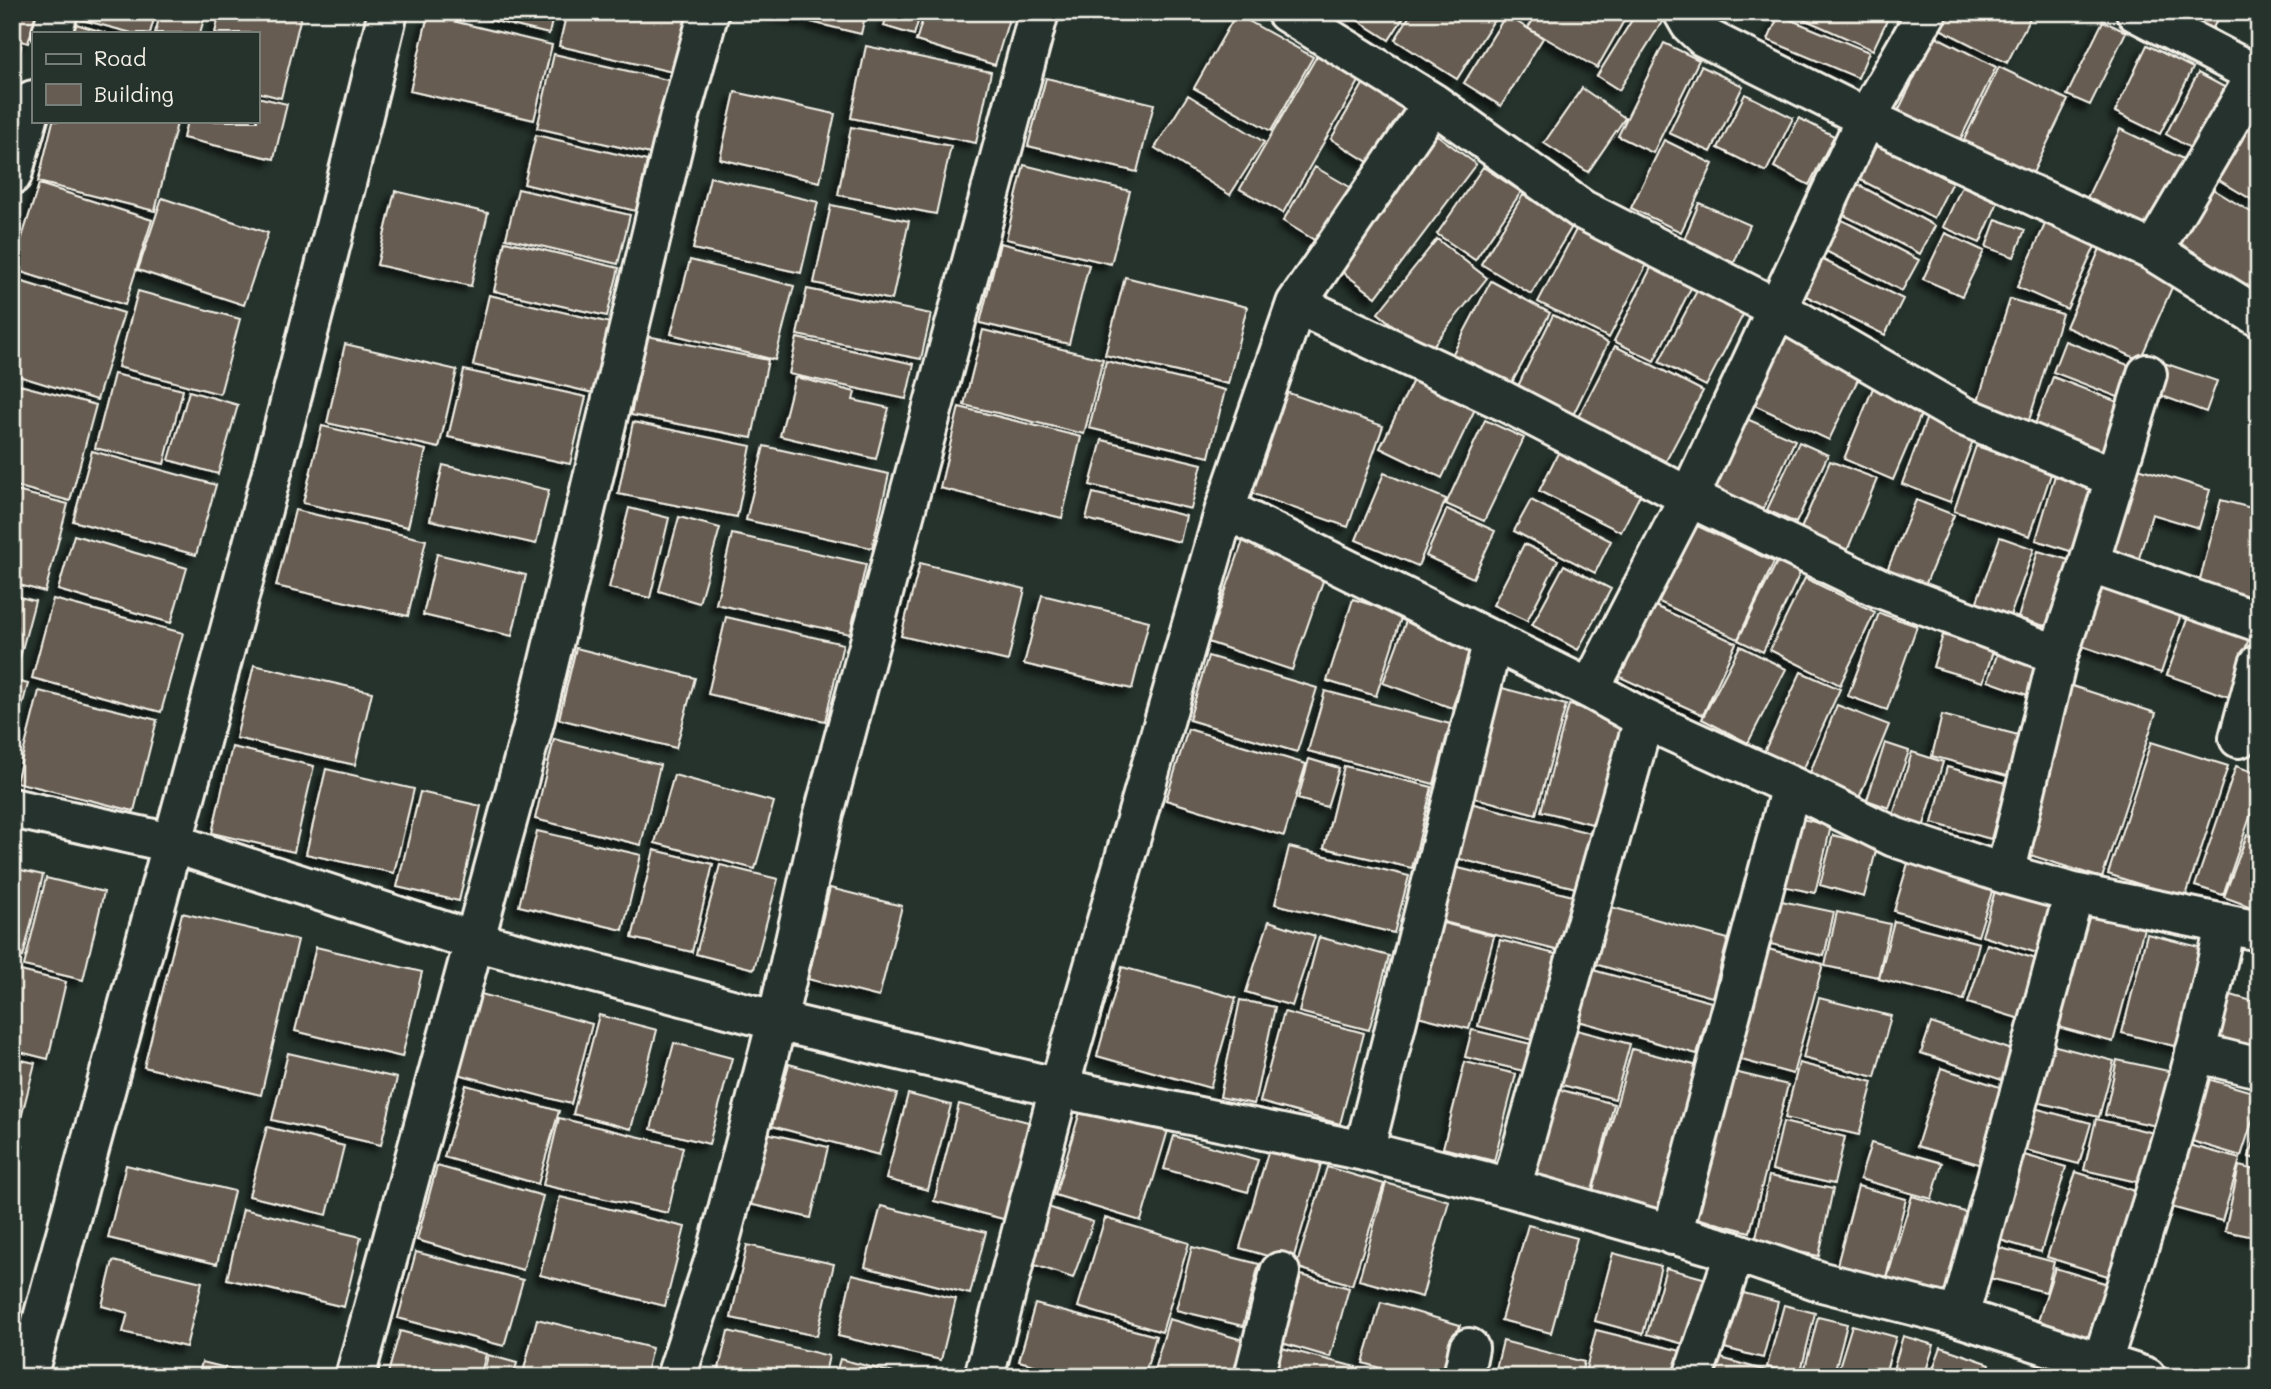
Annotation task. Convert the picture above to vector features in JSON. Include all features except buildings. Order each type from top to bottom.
[{"type":"street","points":[[52,32],[58,12]]},
{"type":"street","points":[[27,1377],[337,225],[388,12]]},
{"type":"street","points":[[355,1377],[535,719],[680,116],[709,12]]},
{"type":"street","points":[[676,1377],[717,1252],[777,1021],[822,821],[1039,12]]},
{"type":"street","points":[[1286,12],[1433,103],[1581,209],[1776,307],[1961,415],[2115,478]]},
{"type":"street","points":[[1683,12],[1690,24],[1704,37],[1866,118],[2153,251],[2259,317]]},
{"type":"street","points":[[1590,689],[1689,497],[1866,118],[1927,12]]},
{"type":"street","points":[[2136,12],[2258,74],[2153,251]]},
{"type":"street","points":[[984,1377],[1059,1088],[1225,509],[1296,304],[1433,103]]},
{"type":"street","points":[[12,175],[32,104]]},
{"type":"street","points":[[1296,304],[1504,401],[1689,497],[1877,587],[2058,654]]},
{"type":"street","points":[[2004,873],[2058,654],[2147,374]]},
{"type":"street","points":[[1225,509],[1493,640],[1644,719],[1791,786],[1894,837],[2074,893],[2242,927],[2212,990],[2195,1052],[2078,1364]]},
{"type":"street","points":[[2089,563],[2259,622]]},
{"type":"street","points":[[1364,1151],[1493,640]]},
{"type":"street","points":[[2239,738],[2259,664]]},
{"type":"street","points":[[1510,1188],[1644,719]]},
{"type":"street","points":[[1672,1235],[1791,786]]},
{"type":"street","points":[[12,808],[172,843],[474,941],[777,1021],[1059,1088],[1364,1151],[1510,1188],[1735,1252],[1822,1282],[1959,1317],[2078,1364],[2146,1377]]},
{"type":"street","points":[[1959,1317],[2074,893]]},
{"type":"street","points":[[2195,1052],[2259,1068]]},
{"type":"street","points":[[1693,1377],[1735,1252]]},
{"type":"street","points":[[1254,1377],[1280,1272]]}]
